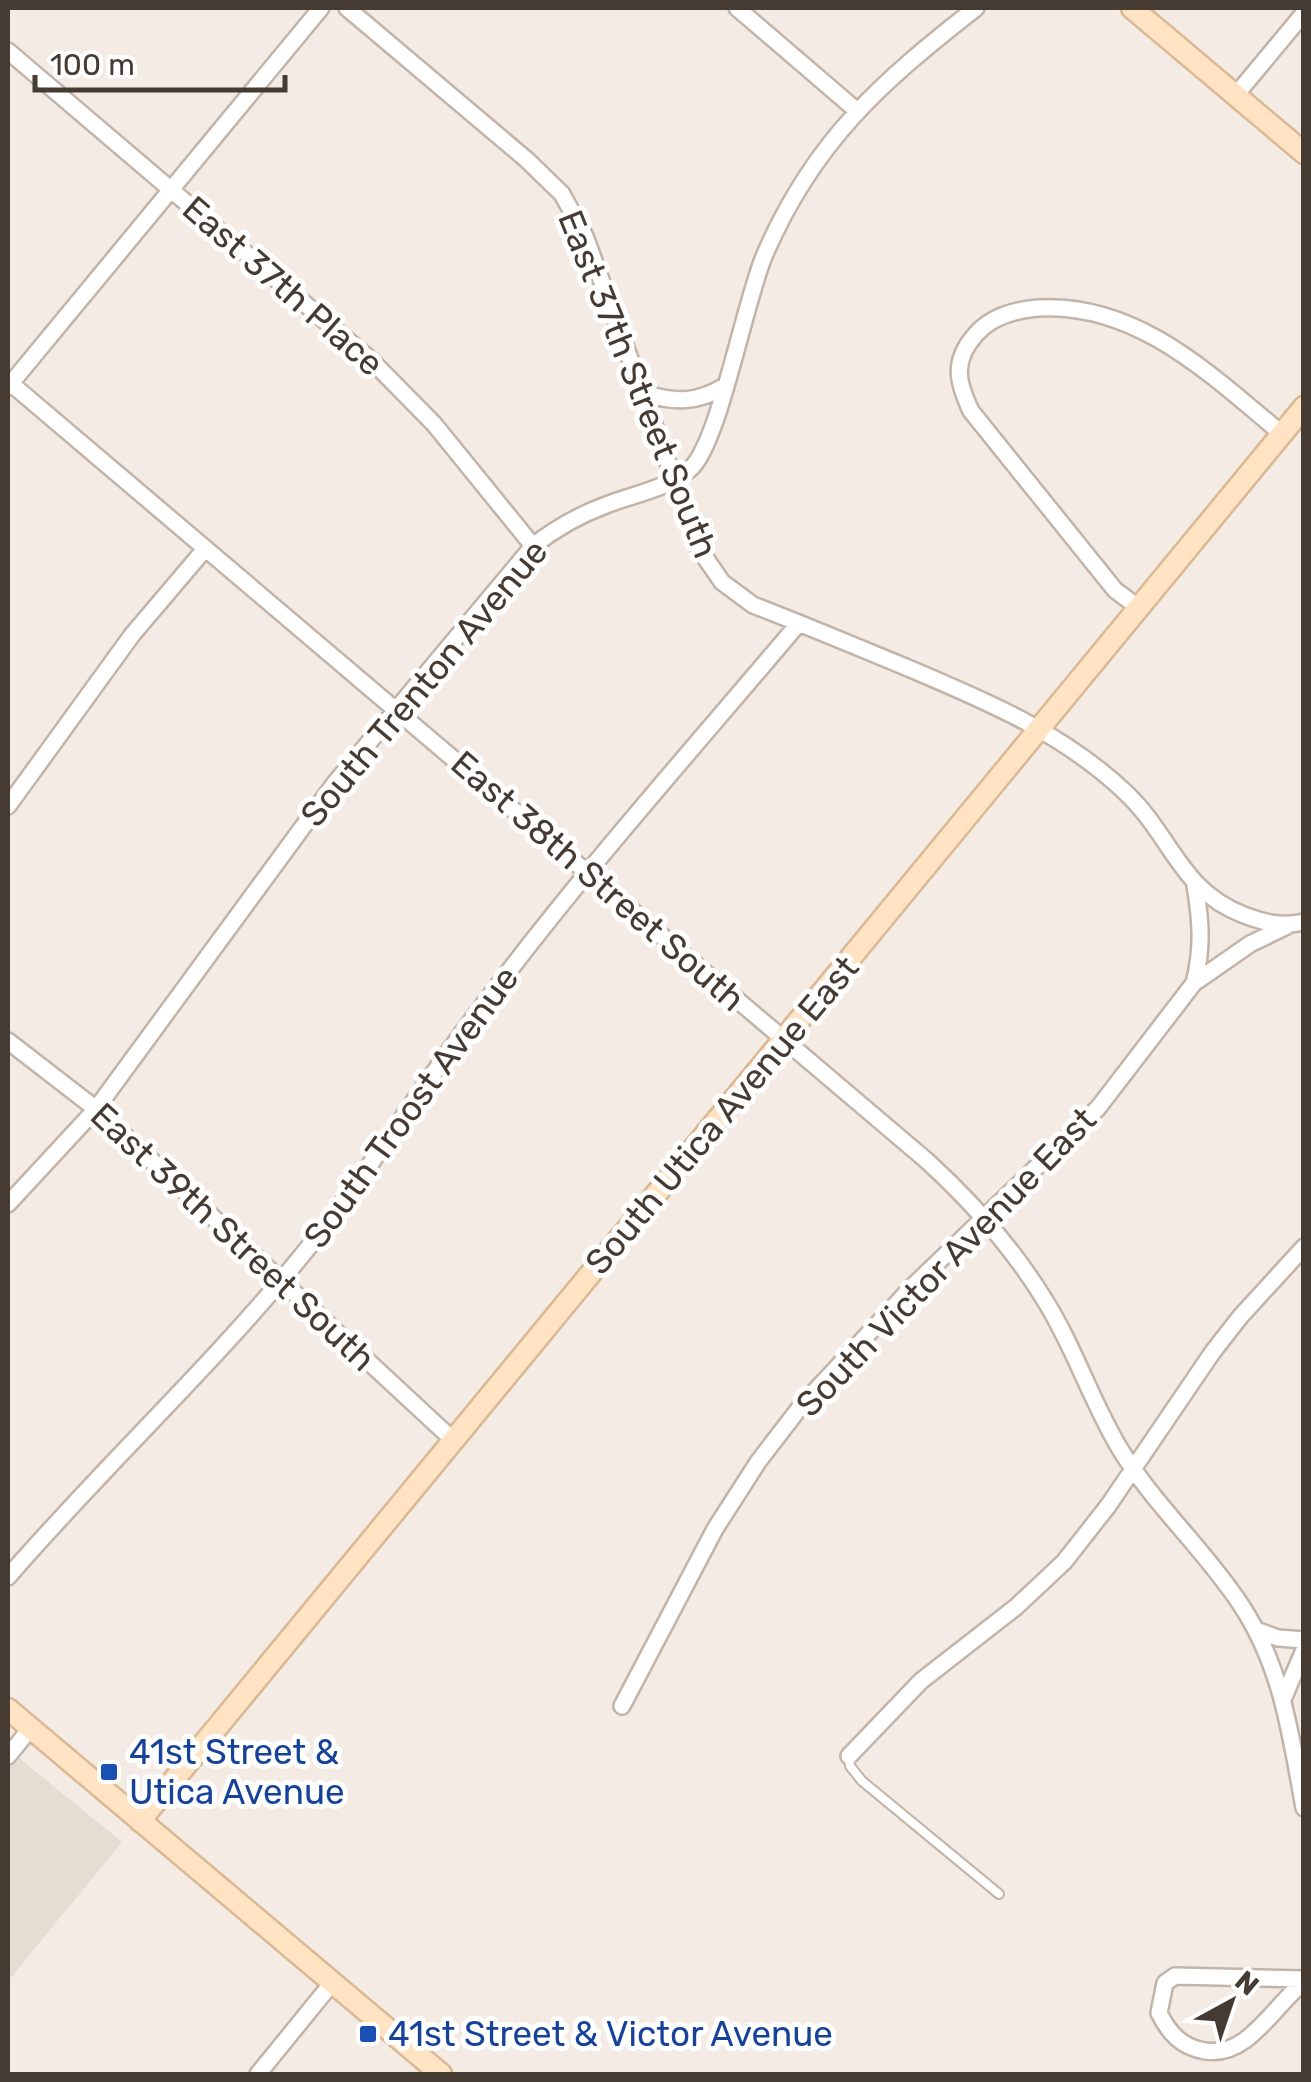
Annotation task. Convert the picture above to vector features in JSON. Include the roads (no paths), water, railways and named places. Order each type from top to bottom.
[{"type":"street","points":[[8,384],[321,8]]},
{"type":"street","name":"East 37th Street South","points":[[347,8],[562,194],[585,236],[700,550],[722,582],[753,604],[994,704],[1039,728],[1127,794],[1166,841],[1195,886],[1221,906],[1261,922],[1295,924]]},
{"type":"street","points":[[736,8],[856,110]]},
{"type":"street","name":"South Trenton Avenue","points":[[8,1204],[96,1109],[269,870],[397,708],[533,546],[557,527],[692,468],[708,442],[749,296],[772,240],[818,157],[856,110],[976,8]]},
{"type":"street","points":[[1132,8],[1304,153]]},
{"type":"street","points":[[1235,96],[1304,14]]},
{"type":"street","name":"East 37th Place","points":[[8,51],[335,328],[406,393],[533,546]]},
{"type":"street","points":[[1138,608],[1115,590],[971,410],[959,384],[960,363],[968,343],[982,328],[1007,312],[1049,308],[1102,314],[1173,346],[1282,434]]},
{"type":"street","name":"East 38th Street South","points":[[8,384],[397,708],[926,1160],[984,1219],[1045,1300],[1112,1436],[1133,1470],[1228,1586],[1256,1630],[1284,1698],[1304,1808]]},
{"type":"street","points":[[644,393],[686,402],[707,397],[724,386]]},
{"type":"street","name":"South Utica Avenue East","points":[[140,1821],[1304,407]]},
{"type":"street","points":[[8,806],[132,635],[205,549]]},
{"type":"street","name":"South Troost Avenue","points":[[8,1577],[99,1473],[282,1280],[324,1229],[482,1006],[799,623]]},
{"type":"street","name":"South Victor Avenue East","points":[[1194,983],[1202,954],[1195,886]]},
{"type":"street","name":"South Victor Avenue East","points":[[622,1706],[674,1602],[758,1462],[800,1406],[855,1344],[1098,1108],[1194,983],[1250,944],[1295,924]]},
{"type":"street","name":"East 39th Street South","points":[[8,1041],[96,1109],[453,1440]]},
{"type":"street","points":[[849,1756],[921,1681],[1042,1584],[1086,1536],[1240,1317],[1304,1247]]},
{"type":"street","points":[[1256,1630],[1278,1638],[1304,1640]]},
{"type":"street","points":[[1284,1698],[1304,1650]]},
{"type":"street","points":[[8,1709],[441,2074]]},
{"type":"street","points":[[8,1756],[30,1728]]},
{"type":"street","points":[[1175,1976],[1304,1980],[1250,2037],[1222,2052],[1180,2043],[1159,2012],[1165,1983],[1175,1976]]},
{"type":"street","points":[[258,2074],[332,1983]]},
{"type":"lane","points":[[849,1756],[850,1766],[862,1782],[999,1894]]},
{"type":"place","name":"41st Street & Utica Avenue","points":[[109,1772]]},
{"type":"place","name":"41st Street & Victor Avenue","points":[[368,2034]]}]
